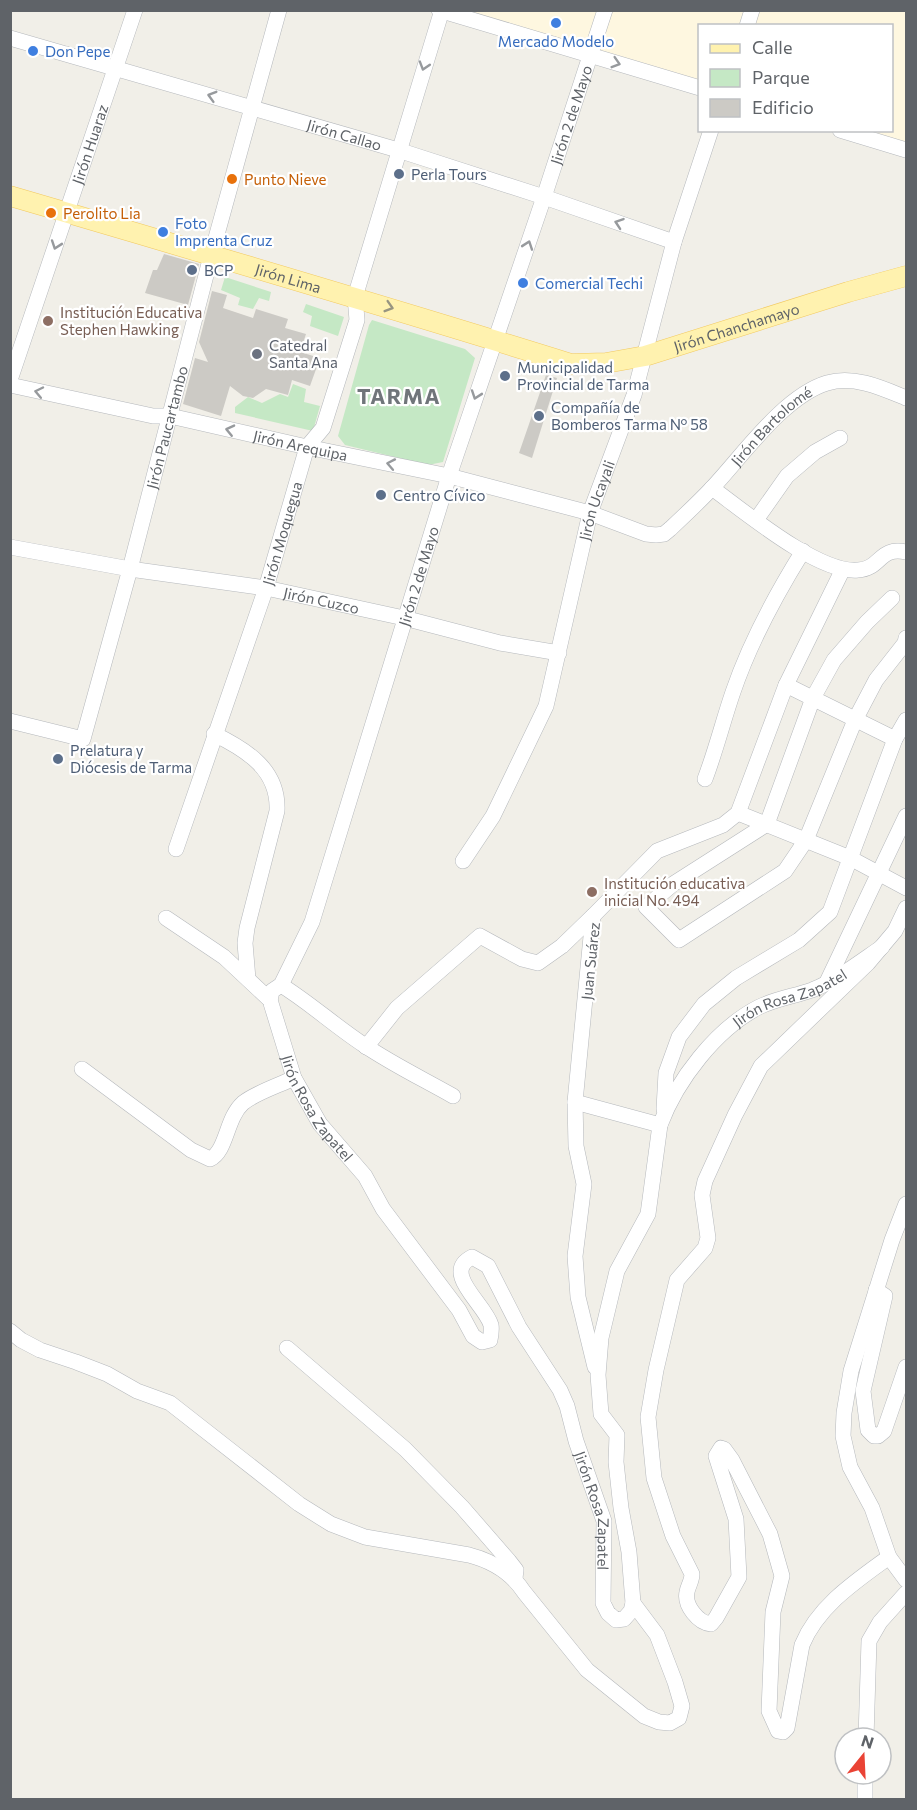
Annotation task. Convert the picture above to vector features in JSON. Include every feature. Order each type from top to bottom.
[{"type":"main road","name":"Jirón Lima","points":[[10,196],[495,340]]},
{"type":"main road","name":"Jirón Chanchamayo","points":[[495,340],[571,364],[606,363],[645,356],[906,276]]},
{"type":"street","name":"Jirón Huaraz","points":[[10,382],[135,10]]},
{"type":"street","name":"Jirón Paucartambo","points":[[10,721],[83,739],[279,10]]},
{"type":"street","name":"Jirón 2 de Mayo","points":[[270,1000],[272,991],[281,985],[312,922],[449,476],[544,197],[604,10]]},
{"type":"street","points":[[441,11],[698,88]]},
{"type":"street","name":"Jirón Moquegua","points":[[176,849],[266,588],[307,447],[324,428],[357,320],[355,297],[441,11]]},
{"type":"street","name":"Jirón Callao","points":[[10,38],[398,150],[674,242]]},
{"type":"street","name":"Jirón Ucayali","points":[[463,861],[493,816],[546,706],[590,513],[634,395],[674,242],[710,132]]},
{"type":"street","points":[[847,132],[906,150]]},
{"type":"street","name":"Jirón Bartolomé","points":[[663,534],[712,488],[774,420],[803,394],[828,383],[845,381],[873,384],[906,398]]},
{"type":"street","name":"Jirón Arequipa","points":[[10,382],[153,416],[171,416],[449,476],[590,513],[646,534],[656,536],[663,534]]},
{"type":"street","points":[[756,520],[787,476],[815,452],[840,438]]},
{"type":"street","points":[[712,488],[816,561],[842,570],[860,570],[871,567],[887,552],[897,550],[906,552]]},
{"type":"street","name":"Jirón Cuzco","points":[[10,547],[130,569],[266,588],[404,618],[500,643],[559,653]]},
{"type":"street","points":[[705,779],[717,748],[733,691],[772,601],[803,551]]},
{"type":"street","points":[[842,570],[786,684],[738,813],[850,858],[906,888]]},
{"type":"street","points":[[892,598],[867,622],[834,660],[813,698],[767,824],[673,884],[646,907],[679,940],[785,871],[806,840],[855,720],[876,680],[906,642]]},
{"type":"street","points":[[786,684],[896,739]]},
{"type":"street","points":[[575,1102],[662,1120],[666,1073],[679,1037],[704,1004],[736,978],[799,940],[830,912],[896,739],[906,720]]},
{"type":"street","points":[[214,734],[243,748],[275,785],[278,798],[277,811],[247,928],[245,943],[248,979]]},
{"type":"street","name":"Juan Suárez","points":[[598,1375],[578,1297],[575,1256],[584,1184],[576,1146],[575,1102],[593,916],[657,851],[723,825],[738,813]]},
{"type":"street","points":[[827,982],[906,816]]},
{"type":"street","points":[[889,1557],[849,1586],[825,1609],[806,1635],[802,1645],[787,1728],[783,1732],[778,1731],[769,1711],[773,1612],[782,1576],[770,1534],[732,1460],[721,1448],[716,1456],[736,1520],[739,1577],[716,1618],[711,1624],[705,1623],[693,1612],[686,1599],[692,1574],[672,1536],[654,1478],[648,1417],[656,1370],[677,1280],[705,1248],[708,1238],[702,1195],[705,1181],[735,1114],[761,1066],[829,1002],[882,947],[895,931],[906,908]]},
{"type":"street","points":[[366,1047],[397,1008],[480,936],[522,959],[538,963],[561,946],[593,916]]},
{"type":"street","name":"Jirón Rosa Zapatel","points":[[166,918],[224,957],[270,1000],[294,1078],[320,1124],[365,1176],[383,1209],[459,1310],[473,1336],[482,1342],[490,1340],[491,1327],[482,1308],[460,1277],[460,1267],[464,1261],[472,1257],[488,1266],[519,1327],[560,1390],[567,1406],[576,1440],[604,1521],[603,1603],[608,1613],[616,1620],[624,1619],[631,1611],[633,1603],[629,1552],[616,1462],[617,1435],[601,1414],[598,1375],[602,1338],[617,1271],[648,1214],[662,1120],[690,1070],[708,1048],[738,1021],[760,1006],[813,989],[845,973],[882,947]]},
{"type":"street","points":[[281,985],[302,998],[330,1022],[366,1047],[453,1096]]},
{"type":"street","points":[[82,1069],[191,1150],[210,1159],[216,1156],[221,1149],[229,1123],[244,1102],[294,1078]]},
{"type":"street","points":[[906,1204],[892,1240],[851,1371],[844,1413],[843,1436],[850,1467],[872,1508],[889,1557],[906,1580]]},
{"type":"street","points":[[876,1290],[885,1296],[863,1391],[868,1430],[871,1435],[878,1436],[884,1431],[906,1367]]},
{"type":"street","points":[[10,1331],[40,1350],[106,1374],[136,1391],[170,1403],[299,1504],[331,1524],[365,1538],[483,1559],[515,1578],[587,1670],[644,1716],[659,1722],[670,1723],[678,1718],[682,1706],[657,1635],[633,1603]]},
{"type":"street","points":[[287,1348],[405,1449],[462,1507],[509,1561],[516,1570],[515,1578]]},
{"type":"street","points":[[866,1726],[869,1641],[873,1631],[906,1593]]},
{"type":"shaded area","points":[[462,11],[906,11],[906,153],[837,132],[893,132],[893,24],[698,24],[698,89]]},
{"type":"green space","points":[[225,277],[271,292],[269,301],[259,298],[253,309],[238,305],[240,298],[221,290]]},
{"type":"green space","points":[[306,304],[344,317],[338,336],[310,326],[312,316],[303,312]]},
{"type":"green space","points":[[372,320],[465,349],[475,358],[443,462],[428,465],[345,445],[338,436]]},
{"type":"green space","points":[[293,384],[306,389],[304,402],[320,406],[313,431],[235,413],[235,407],[248,397],[262,403],[280,394],[288,397]]},
{"type":"building","points":[[164,254],[199,264],[188,305],[145,293],[153,270],[157,270]]},
{"type":"building","name":"Catedral Santa Ana","points":[[212,291],[227,295],[223,308],[253,318],[256,309],[288,319],[285,328],[306,334],[300,352],[320,358],[310,386],[292,380],[288,395],[266,389],[253,398],[243,396],[230,386],[221,416],[183,404],[195,358],[208,362],[199,342]]},
{"type":"building","name":"Compañía de Bomberos Tarma Nº 58","points":[[546,375],[557,378],[532,458],[519,453]]},
{"type":"place","name":"Mercado Modelo","points":[[556,23]]},
{"type":"place","name":"Don Pepe","points":[[33,51]]},
{"type":"place","name":"Perla Tours","points":[[399,174]]},
{"type":"place","name":"Punto Nieve","points":[[232,179]]},
{"type":"place","name":"Perolito Lia","points":[[51,213]]},
{"type":"place","name":"Foto Imprenta Cruz","points":[[163,232]]},
{"type":"place","name":"BCP","points":[[192,270]]},
{"type":"place","name":"Comercial Techi","points":[[523,283]]},
{"type":"place","name":"Institución Educativa Stephen Hawking","points":[[48,321]]},
{"type":"place","name":"Catedral Santa Ana","points":[[257,354]]},
{"type":"place","name":"Municipalidad Provincial de Tarma","points":[[505,376]]},
{"type":"place","name":"Compañía de Bomberos Tarma Nº 58","points":[[539,416]]},
{"type":"place","name":"Centro Cívico","points":[[381,495]]},
{"type":"place","name":"Prelatura y Diócesis de Tarma","points":[[58,759]]},
{"type":"place","name":"Institución educativa inicial No. 494","points":[[592,892]]},
{"type":"district","name":"TARMA","points":[[399,395]]}]
